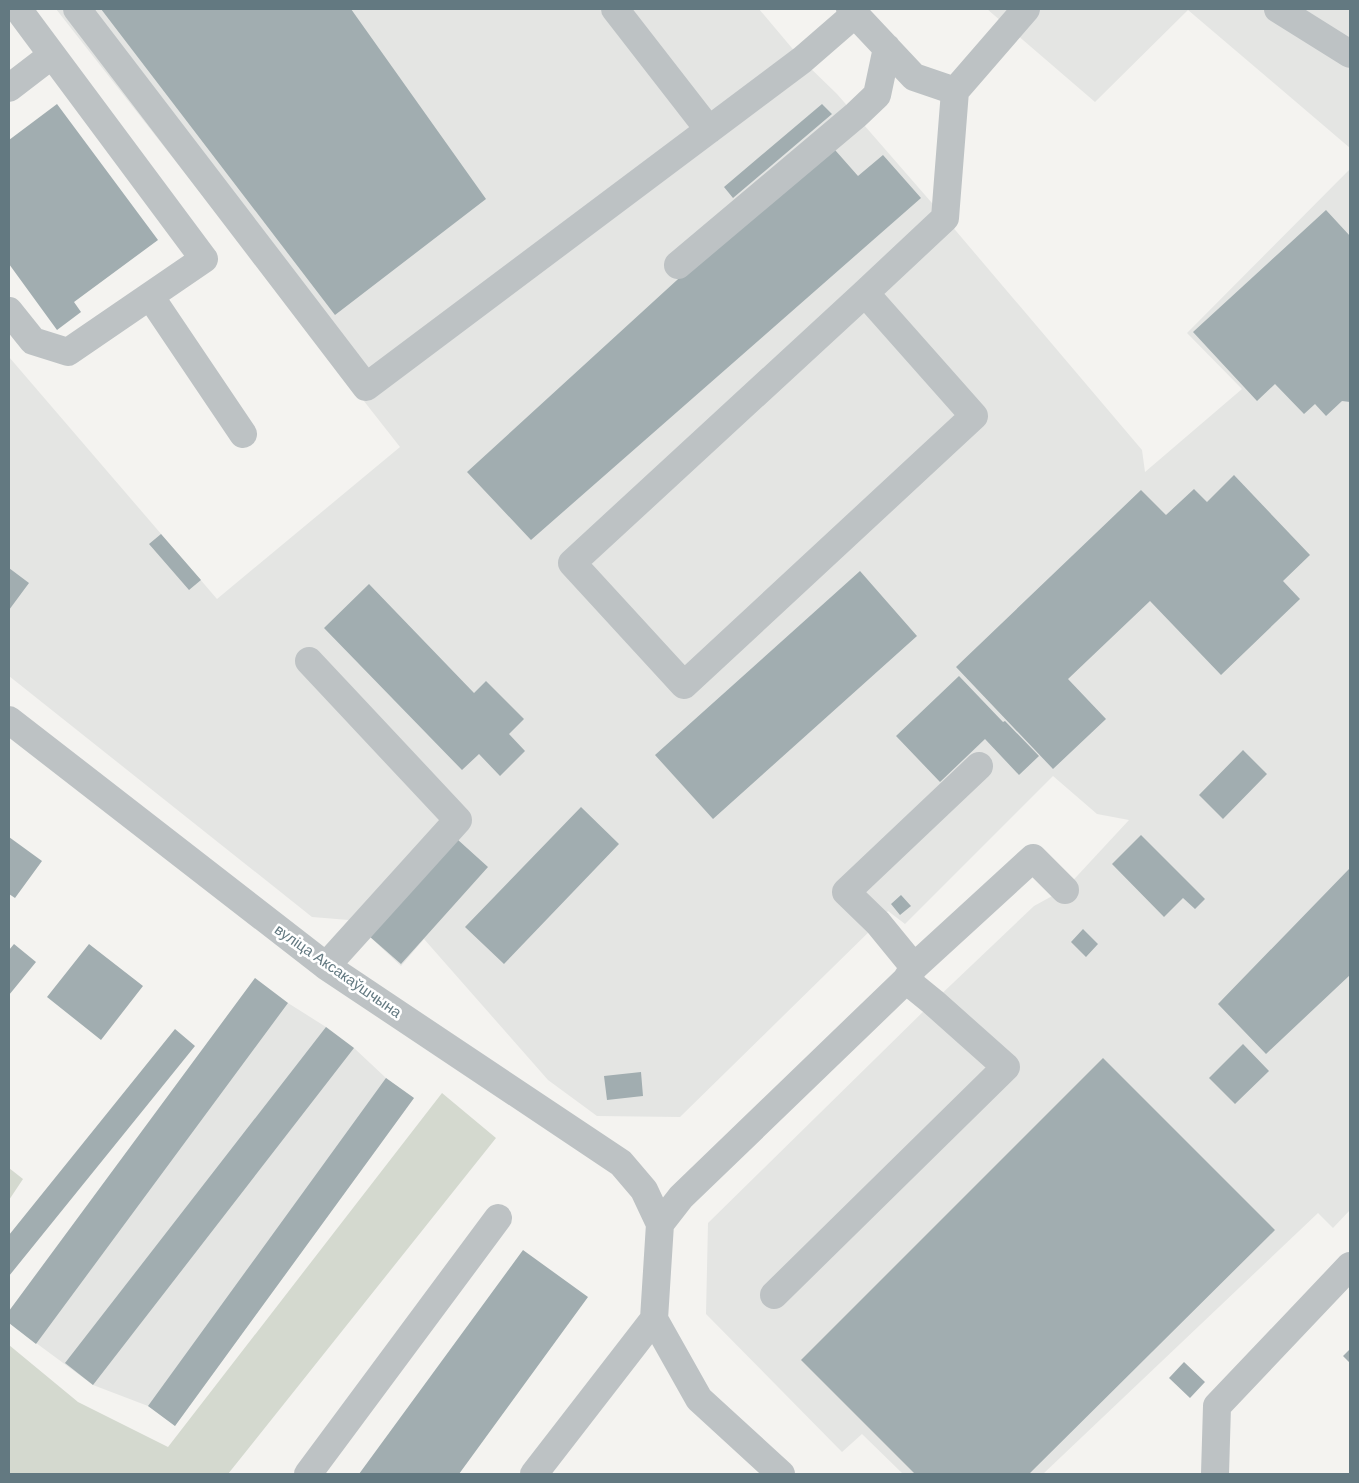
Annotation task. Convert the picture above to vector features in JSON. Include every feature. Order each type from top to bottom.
[{"type":"street","points":[[9,310],[33,341],[68,352],[204,259],[18,9]]},
{"type":"street","points":[[77,9],[366,387],[802,60],[853,11],[914,77],[955,91]]},
{"type":"street","points":[[615,9],[709,130]]},
{"type":"street","points":[[866,292],[974,416],[684,685],[572,563],[945,218],[955,91],[1026,9]]},
{"type":"street","points":[[1278,9],[1350,54]]},
{"type":"street","points":[[678,265],[856,115],[877,95],[887,48]]},
{"type":"street","points":[[9,88],[52,55]]},
{"type":"street","points":[[150,296],[243,434]]},
{"type":"street","points":[[309,661],[458,820],[326,966]]},
{"type":"street","name":"вуліца Аксакаўшчына","points":[[9,720],[326,966],[620,1163],[644,1190],[660,1224]]},
{"type":"street","points":[[774,1295],[1006,1066],[933,1002],[910,974],[878,923],[846,892],[979,766]]},
{"type":"street","points":[[781,1474],[699,1399],[654,1319],[660,1224],[681,1197],[910,974],[1033,858],[1064,890]]},
{"type":"street","points":[[308,1474],[498,1218]]},
{"type":"street","points":[[1216,1474],[1217,1406],[1350,1266]]},
{"type":"street","points":[[534,1474],[654,1319]]},
{"type":"shaded area","points":[[56,9],[759,9],[802,60],[837,94],[945,218],[1142,450],[1145,472],[1242,389],[1187,333],[1350,169],[1350,1210],[1333,1228],[1318,1213],[1043,1474],[903,1474],[862,1434],[842,1452],[706,1314],[708,1223],[933,1002],[1034,906],[1065,889],[1129,820],[1097,814],[1053,776],[905,924],[888,911],[680,1117],[597,1116],[548,1080],[424,939],[401,966],[349,920],[312,917],[9,676],[9,357],[217,599],[400,447]]},
{"type":"shaded area","points":[[987,9],[1350,9],[1350,148],[1188,10],[1095,102]]},
{"type":"shaded area","points":[[255,978],[354,1048],[386,1078],[414,1098],[175,1426],[148,1406],[93,1385],[9,1323],[9,1311]]},
{"type":"shaded area","points":[[442,1093],[496,1138],[228,1474],[9,1473],[9,1345],[78,1402],[168,1447]]},
{"type":"shaded area","points":[[9,1168],[23,1179],[9,1200]]},
{"type":"building","points":[[101,9],[351,9],[486,199],[335,315]]},
{"type":"building","points":[[57,104],[158,240],[74,302],[81,312],[57,330],[9,264],[9,140]]},
{"type":"building","points":[[822,104],[832,114],[733,198],[724,187]]},
{"type":"building","points":[[828,142],[858,176],[883,155],[921,198],[531,540],[467,472]]},
{"type":"building","points":[[1326,210],[1350,236],[1350,402],[1342,401],[1326,416],[1315,404],[1304,414],[1275,384],[1257,401],[1193,332]]},
{"type":"building","points":[[1234,475],[1310,555],[1283,581],[1300,599],[1221,675],[1150,601],[1068,679],[1106,719],[1053,769],[956,667],[1141,490],[1166,515],[1194,489],[1207,502]]},
{"type":"building","points":[[161,534],[201,580],[189,590],[149,544]]},
{"type":"building","points":[[9,568],[29,583],[9,610]]},
{"type":"building","points":[[860,571],[917,636],[713,819],[655,755]]},
{"type":"building","points":[[369,584],[474,693],[486,681],[524,719],[509,734],[525,751],[500,776],[479,754],[462,770],[324,628]]},
{"type":"building","points":[[959,676],[1039,756],[1019,775],[985,739],[940,782],[896,736]]},
{"type":"building","points":[[1243,750],[1267,774],[1223,819],[1199,795]]},
{"type":"building","points":[[581,807],[619,844],[504,964],[465,927]]},
{"type":"building","points":[[1141,835],[1205,899],[1195,909],[1183,898],[1164,917],[1112,864]]},
{"type":"building","points":[[9,837],[42,861],[15,898],[9,894]]},
{"type":"building","points":[[457,839],[488,867],[401,964],[369,936]]},
{"type":"building","points":[[1350,868],[1350,975],[1266,1054],[1218,1004]]},
{"type":"building","points":[[901,895],[911,906],[900,915],[891,904]]},
{"type":"building","points":[[1083,929],[1098,944],[1086,957],[1071,942]]},
{"type":"building","points":[[14,944],[36,962],[9,995],[9,950]]},
{"type":"building","points":[[89,944],[143,986],[101,1040],[47,997]]},
{"type":"building","points":[[255,978],[288,1003],[36,1344],[9,1323],[9,1311]]},
{"type":"building","points":[[326,1027],[354,1048],[93,1385],[65,1363]]},
{"type":"building","points":[[175,1029],[195,1046],[9,1276],[9,1235]]},
{"type":"building","points":[[1243,1044],[1269,1071],[1235,1104],[1209,1078]]},
{"type":"building","points":[[1103,1058],[1275,1230],[1029,1474],[915,1474],[801,1360]]},
{"type":"building","points":[[641,1072],[643,1096],[607,1100],[604,1076]]},
{"type":"building","points":[[386,1078],[414,1098],[175,1426],[148,1406]]},
{"type":"building","points":[[523,1250],[588,1297],[459,1474],[359,1474]]},
{"type":"building","points":[[1350,1349],[1350,1363],[1343,1356]]},
{"type":"building","points":[[1184,1362],[1205,1382],[1190,1398],[1169,1378]]}]
